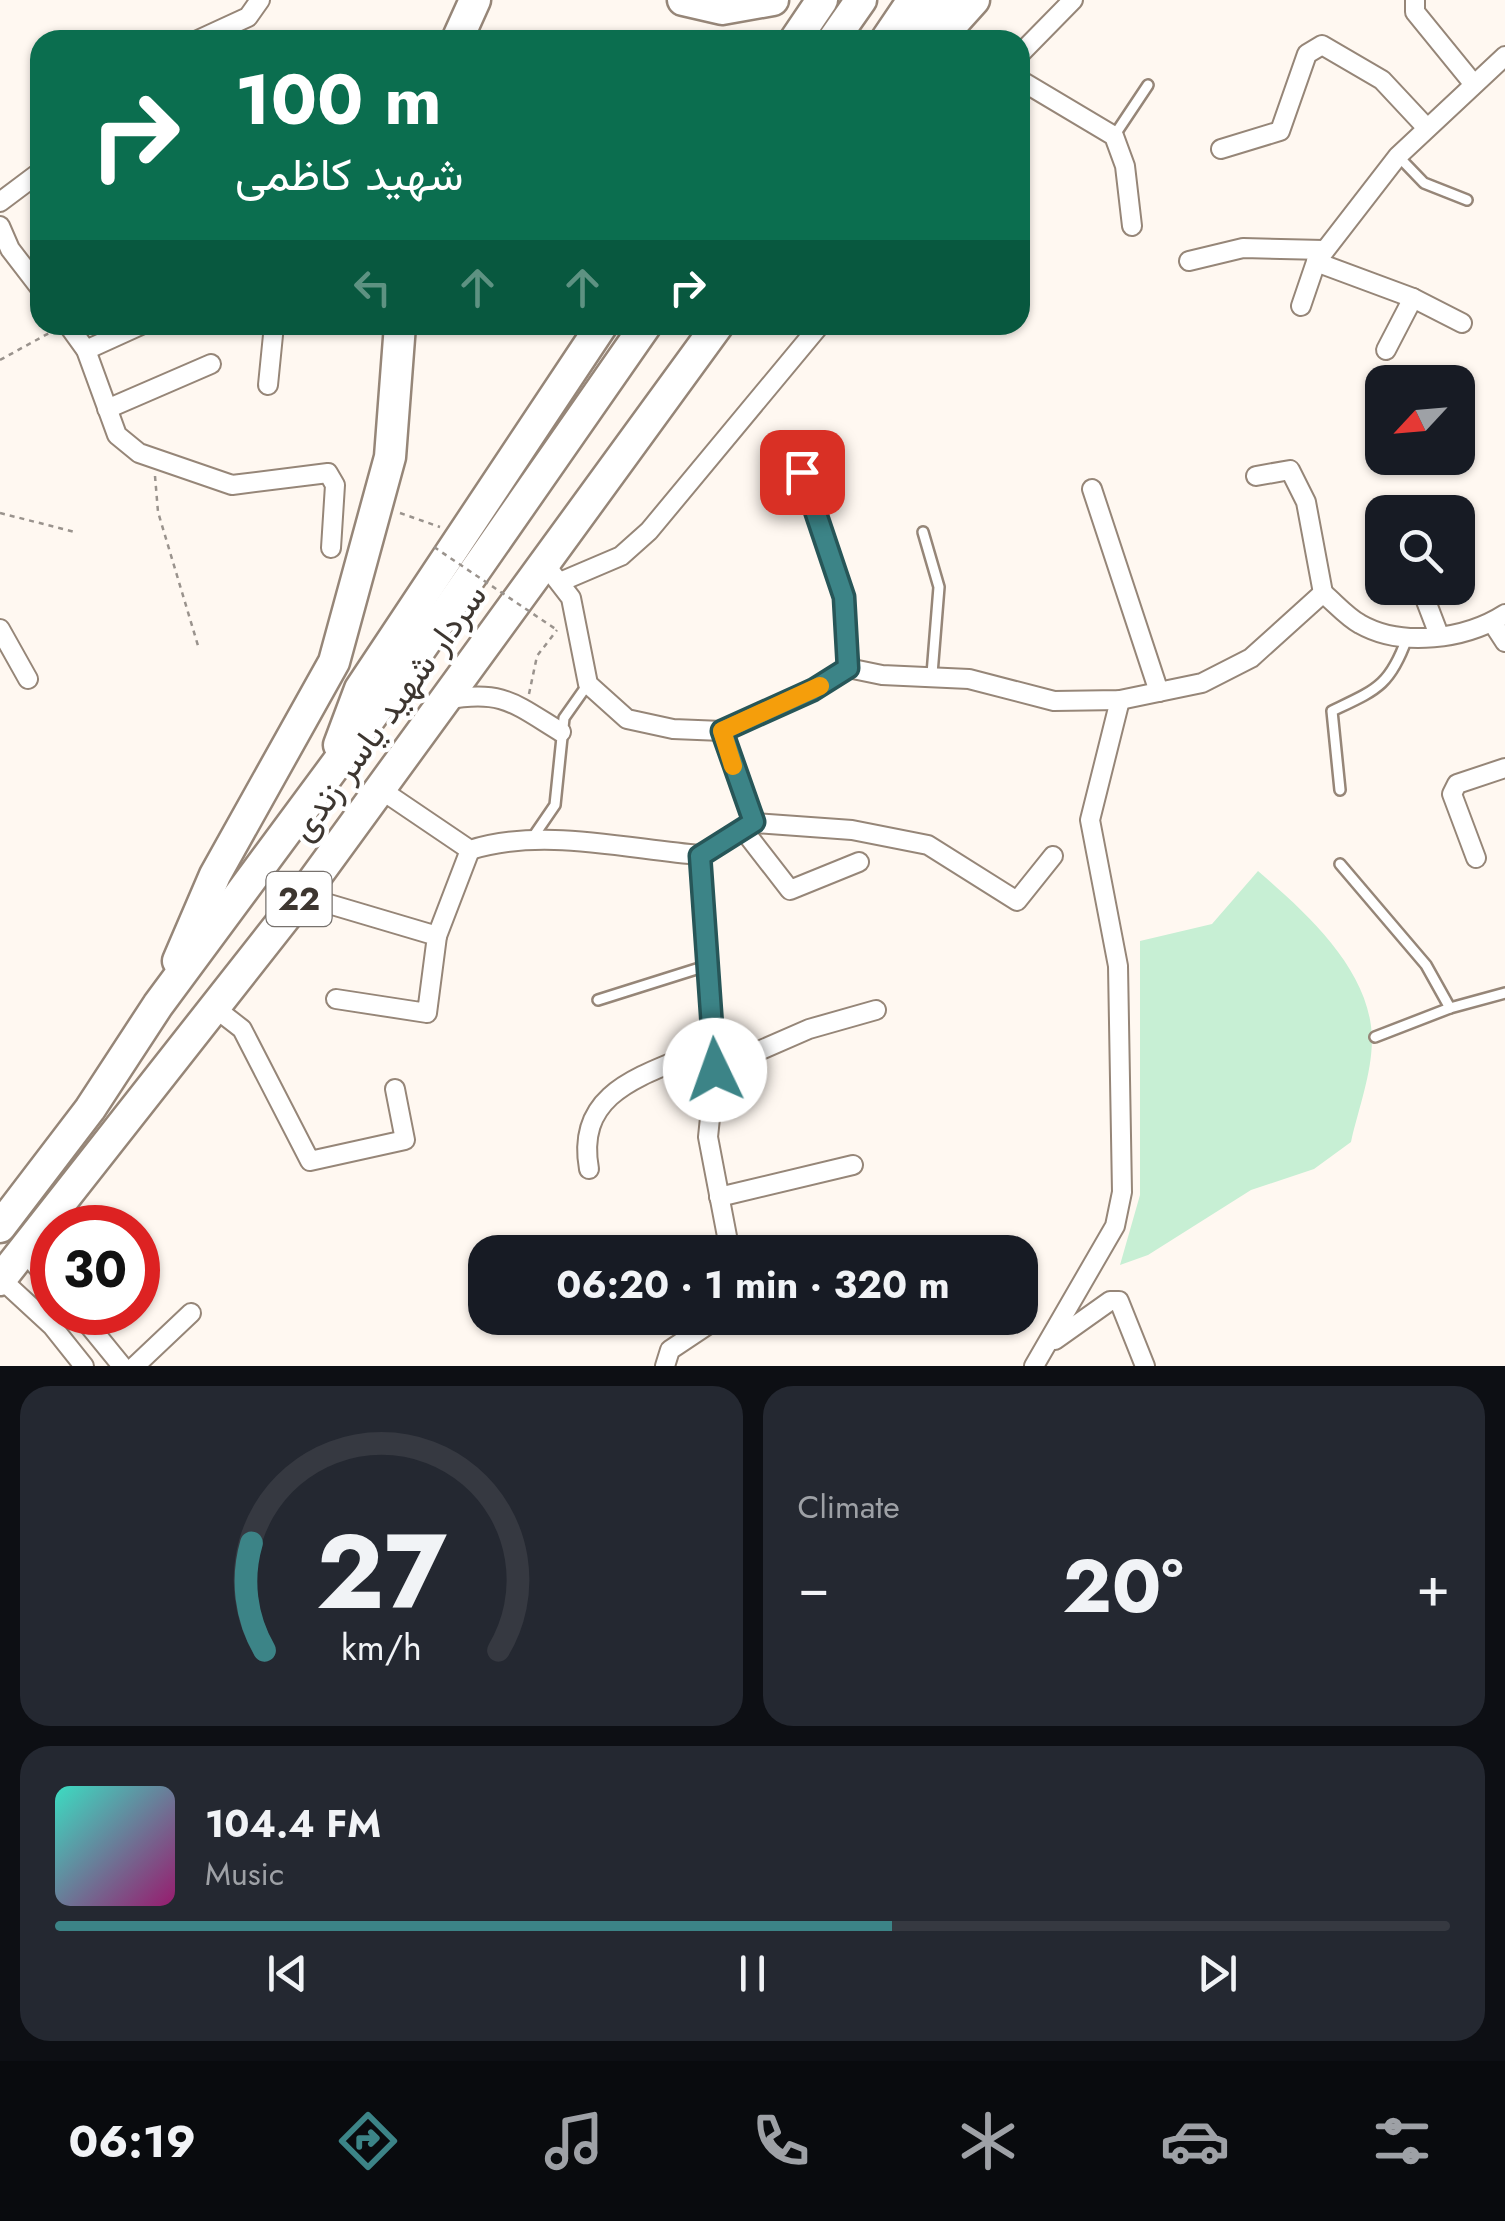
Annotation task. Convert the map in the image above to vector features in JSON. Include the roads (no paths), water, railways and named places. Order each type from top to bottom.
[{"type":"highway","points":[[461,30],[474,0]]},
{"type":"highway","points":[[683,0],[722,9],[773,0]]},
{"type":"highway","points":[[802,30],[822,0]]},
{"type":"highway","points":[[841,30],[861,0]]},
{"type":"highway","points":[[892,30],[912,0]]},
{"type":"highway","points":[[923,30],[941,0]]},
{"type":"highway","points":[[947,30],[974,0]]},
{"type":"highway","points":[[158,1005],[216,876],[334,662],[380,505],[390,457],[399,335]]},
{"type":"highway","points":[[323,785],[360,689],[446,541],[595,335]]},
{"type":"highway","name":"سردار شهید یاسر زندی","points":[[0,1227],[10,1209],[90,1110],[158,1005],[323,785],[639,335]]},
{"type":"highway","name":"سردار شهید یاسر زندی","points":[[0,1279],[302,896],[441,701],[552,573],[711,335]]},
{"type":"street","points":[[1030,44],[1073,0]]},
{"type":"street","points":[[1415,0],[1415,12],[1472,82]]},
{"type":"street","points":[[220,30],[248,17],[254,3]]},
{"type":"street","points":[[1221,149],[1280,131],[1307,54],[1322,45],[1382,80],[1425,126]]},
{"type":"street","points":[[1301,306],[1320,256],[1398,156],[1472,82],[1505,56]]},
{"type":"street","points":[[1030,86],[1114,136],[1125,166],[1132,226]]},
{"type":"street","points":[[0,202],[30,180]]},
{"type":"street","points":[[0,226],[10,249],[30,275]]},
{"type":"street","points":[[1189,262],[1243,248],[1320,256],[1462,322]]},
{"type":"street","points":[[1386,350],[1413,298]]},
{"type":"street","points":[[73,335],[86,350],[117,435],[153,458],[232,484],[328,473],[335,485],[332,548]]},
{"type":"street","points":[[86,350],[119,335]]},
{"type":"street","points":[[268,385],[273,335]]},
{"type":"street","points":[[812,335],[649,531],[621,556],[552,573],[571,598],[588,684],[627,718],[673,729],[722,731],[813,690],[848,668],[882,675],[968,678],[1054,701],[1120,700],[1202,684],[1251,658],[1323,593]]},
{"type":"street","points":[[107,409],[212,364]]},
{"type":"street","points":[[1256,476],[1290,470],[1306,502],[1323,593],[1360,625],[1408,638],[1438,636],[1498,618],[1505,642]]},
{"type":"street","points":[[802,472],[844,597],[848,668]]},
{"type":"street","points":[[1092,489],[1160,692]]},
{"type":"street","points":[[1427,605],[1438,636]]},
{"type":"street","points":[[0,629],[28,679]]},
{"type":"street","points":[[441,701],[484,692],[562,732]]},
{"type":"street","points":[[1034,1366],[1115,1226],[1122,1192],[1118,966],[1090,820],[1120,700]]},
{"type":"street","points":[[722,731],[750,827],[790,890],[858,862]]},
{"type":"street","points":[[1476,858],[1452,794],[1457,784],[1505,768]]},
{"type":"street","points":[[377,787],[470,850]]},
{"type":"street","points":[[470,850],[494,842],[531,840],[700,856],[750,827],[852,830],[928,846],[1017,901],[1053,856]]},
{"type":"street","points":[[336,999],[427,1012],[437,936],[470,850]]},
{"type":"street","points":[[700,856],[715,1070],[708,1137],[726,1235]]},
{"type":"street","points":[[302,896],[437,936]]},
{"type":"street","points":[[215,1008],[242,1029],[310,1161],[405,1140],[395,1089]]},
{"type":"street","points":[[715,1070],[809,1030],[876,1010]]},
{"type":"street","points":[[590,1169],[588,1134],[592,1116],[604,1097],[714,1046]]},
{"type":"street","points":[[718,1197],[853,1165]]},
{"type":"street","points":[[24,1251],[30,1258]]},
{"type":"street","points":[[0,1279],[52,1326],[84,1366]]},
{"type":"street","points":[[1050,1343],[1110,1301],[1119,1301],[1145,1366]]},
{"type":"street","points":[[135,1366],[191,1313]]},
{"type":"street","points":[[97,1335],[122,1366]]},
{"type":"street","points":[[664,1366],[670,1350],[692,1335]]},
{"type":"lane","points":[[1114,136],[1148,85]]},
{"type":"lane","points":[[1398,156],[1424,182],[1467,200]]},
{"type":"lane","points":[[924,532],[939,588],[932,674]]},
{"type":"lane","points":[[1340,790],[1332,711],[1378,688],[1394,674],[1408,638]]},
{"type":"lane","points":[[531,840],[554,805],[564,718],[588,684]]},
{"type":"lane","points":[[1340,864],[1426,964],[1450,1008]]},
{"type":"lane","points":[[598,1000],[709,966]]},
{"type":"lane","points":[[1375,1037],[1450,1008],[1505,993]]}]
